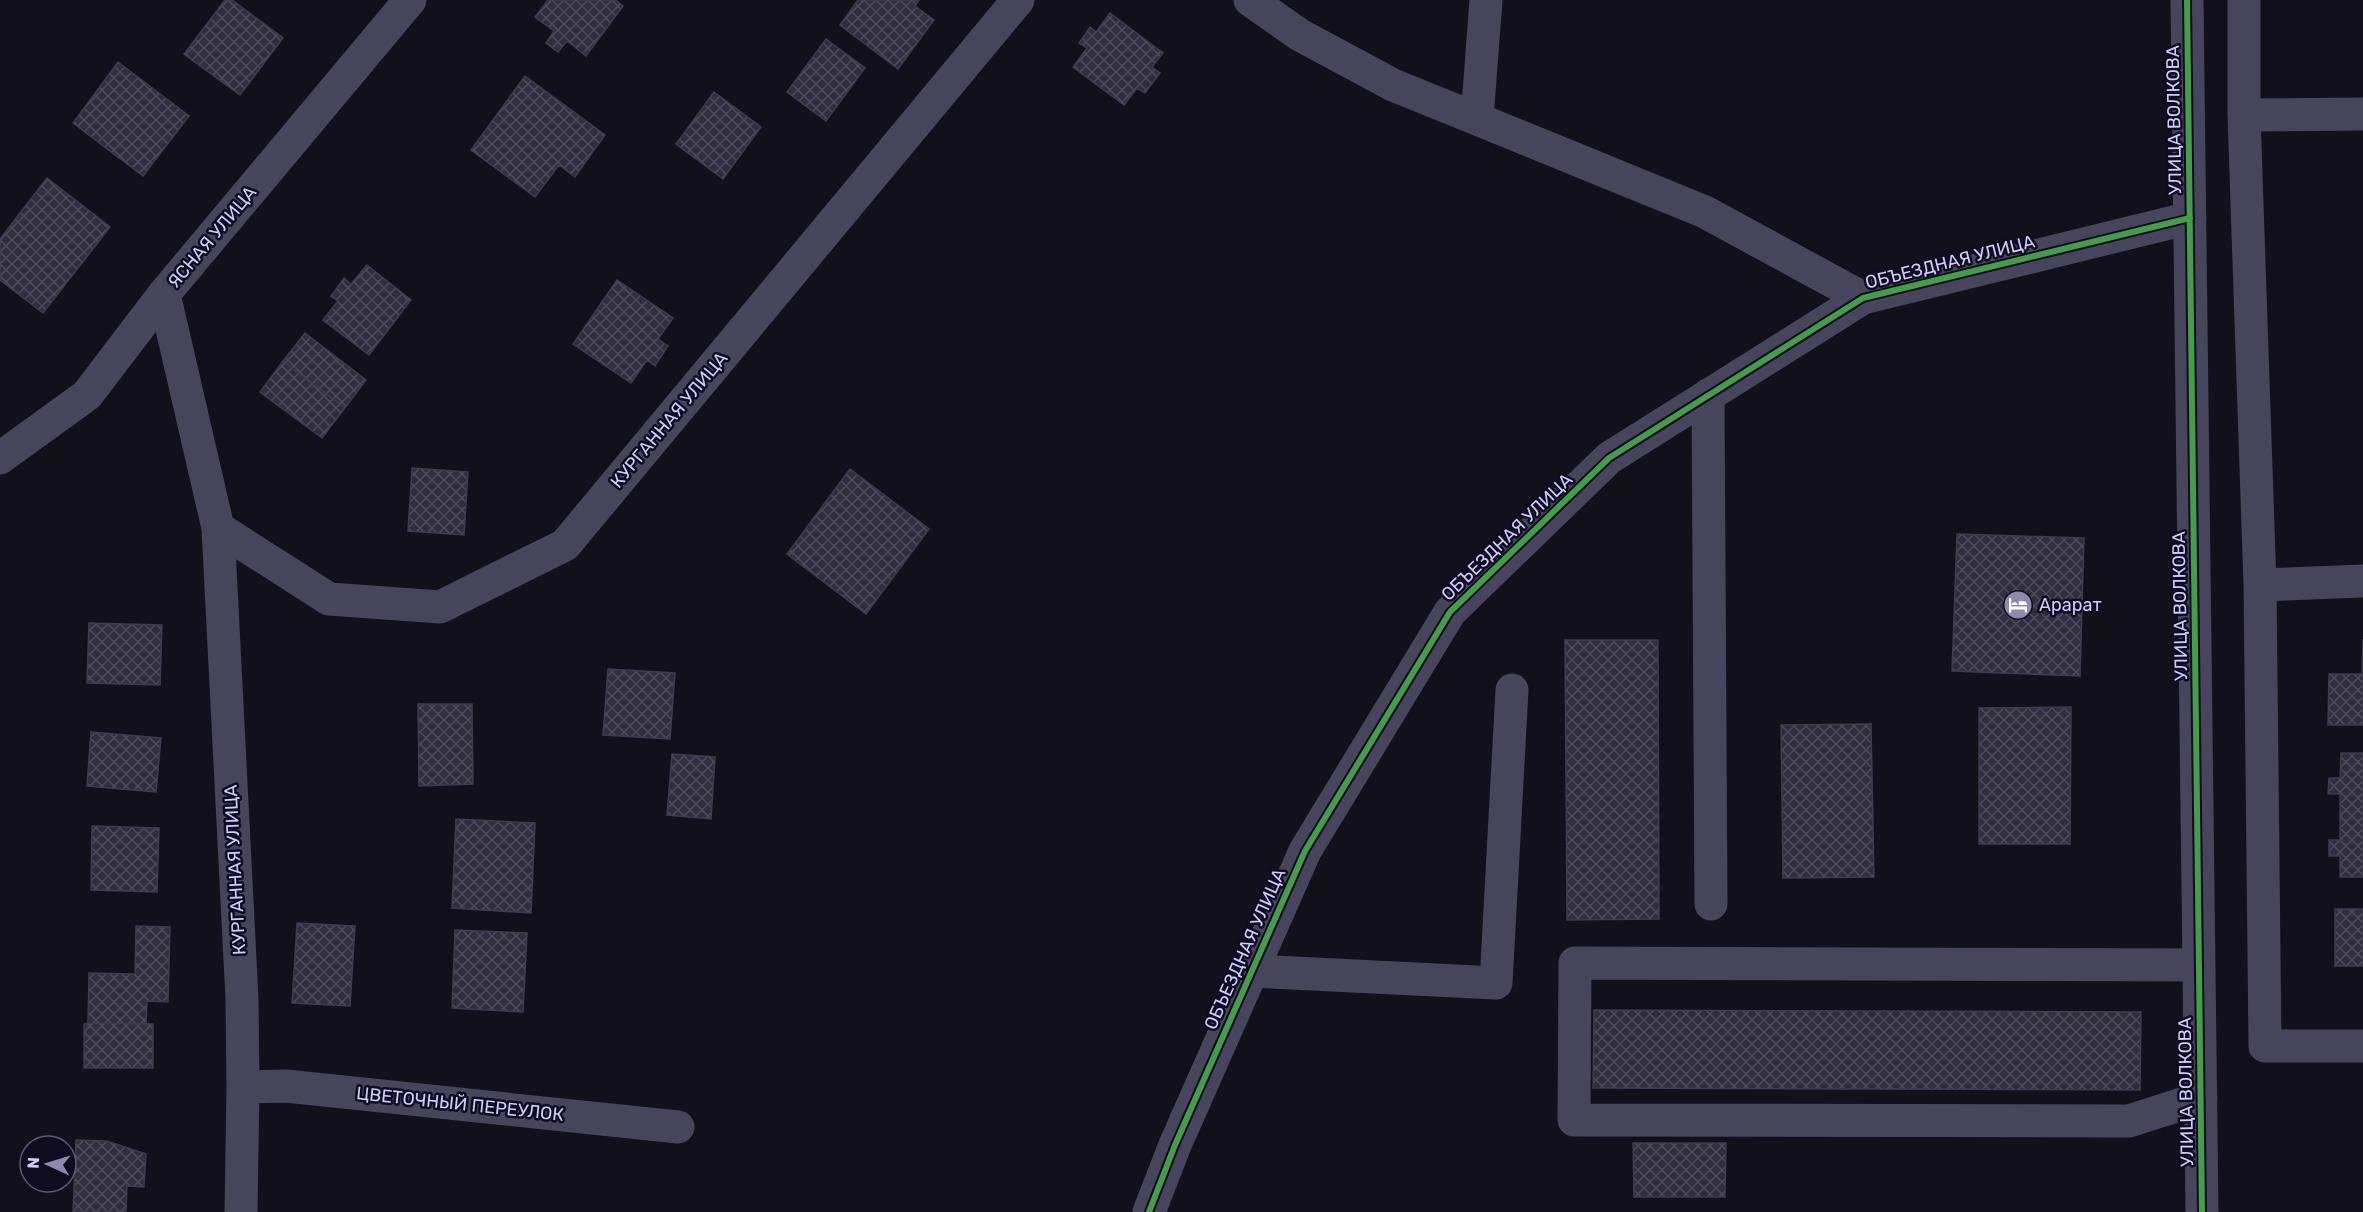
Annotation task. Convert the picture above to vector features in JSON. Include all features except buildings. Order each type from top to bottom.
[{"type":"street","name":"ЯСНАЯ УЛИЦА","points":[[0,458],[87,395],[164,294],[410,0]]},
{"type":"street","name":"КУРГАННАЯ УЛИЦА","points":[[218,528],[329,599],[440,607],[565,545],[1018,0]]},
{"type":"street","points":[[1250,0],[1300,35],[1393,85],[1705,212],[1863,298]]},
{"type":"street","points":[[1477,119],[1486,0]]},
{"type":"street","name":"УЛИЦА ВОЛКОВА","points":[[2187,0],[2202,1212]]},
{"type":"street","points":[[2244,0],[2244,115],[2260,585],[2265,1046],[2363,1046]]},
{"type":"street","points":[[2244,115],[2363,114]]},
{"type":"street","name":"ОБЪЕЗДНАЯ УЛИЦА","points":[[1149,1212],[1305,851],[1450,612],[1609,458],[1863,298],[2190,218]]},
{"type":"street","name":"КУРГАННАЯ УЛИЦА","points":[[164,294],[218,528],[242,999],[241,1212]]},
{"type":"street","points":[[1708,396],[1712,904]]},
{"type":"street","points":[[2260,585],[2363,581]]},
{"type":"street","points":[[1252,971],[1497,983],[1512,690]]},
{"type":"street","points":[[2199,965],[1575,963],[1574,1120],[2129,1121],[2201,1098]]},
{"type":"street","name":"ЦВЕТОЧНЫЙ ПЕРЕУЛОК","points":[[243,1087],[286,1086],[678,1127]]},
{"type":"cycle path","points":[[2187,0],[2202,1212]]},
{"type":"cycle path","points":[[1149,1212],[1175,1145],[1305,851],[1450,612],[1609,458],[1863,298],[2190,218]]},
{"type":"place","name":"Арарат","points":[[2018,605]]}]
